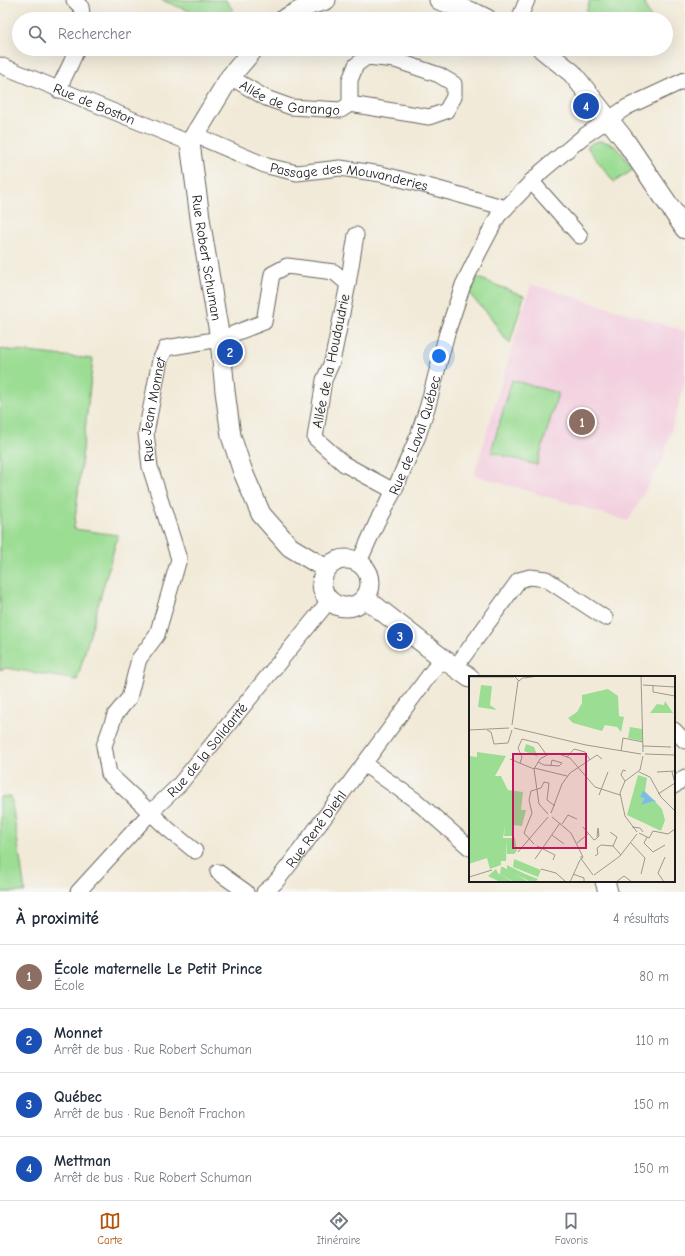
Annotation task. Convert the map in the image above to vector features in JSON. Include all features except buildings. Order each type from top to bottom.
[{"type":"street","points":[[74,0],[81,7],[82,12]]},
{"type":"street","points":[[439,0],[472,12]]},
{"type":"street","points":[[522,12],[527,0]]},
{"type":"street","points":[[296,12],[314,2]]},
{"type":"street","points":[[58,90],[74,56]]},
{"type":"street","points":[[192,139],[230,77],[248,56]]},
{"type":"street","points":[[551,56],[572,73],[609,119],[685,229]]},
{"type":"street","name":"Allée de Garango","points":[[230,77],[266,98],[291,107],[341,110],[350,104],[429,117],[446,111],[454,97],[454,84],[439,74],[395,60],[367,57],[356,65],[350,80],[350,104]]},
{"type":"street","name":"Rue de Boston","points":[[0,65],[58,90],[192,139]]},
{"type":"street","name":"Rue de Laval Québec","points":[[359,562],[377,522],[394,491],[418,436],[428,405],[447,333],[463,285],[498,216],[542,171],[584,136],[627,107],[685,80]]},
{"type":"street","name":"Passage des Mouvanderies","points":[[192,139],[267,166],[297,173],[340,168],[381,174],[506,208]]},
{"type":"street","name":"Rue Robert Schuman","points":[[192,139],[201,225],[220,339],[225,391],[232,436],[245,479],[261,514],[290,547],[323,567],[325,570]]},
{"type":"street","points":[[531,182],[580,236]]},
{"type":"street","name":"Allée de la Houdaudrie","points":[[356,235],[348,284],[332,362],[324,380],[315,438],[344,464],[394,491]]},
{"type":"street","name":"Allée de la Houdaudrie","points":[[220,339],[264,322],[272,274],[287,266],[334,272],[348,284]]},
{"type":"street","name":"Rue Jean Monnet","points":[[195,851],[168,829],[109,774],[104,746],[115,716],[130,698],[139,659],[157,635],[178,558],[150,467],[146,433],[160,360],[166,348],[220,339]]},
{"type":"street","points":[[344,558],[359,562],[367,571],[370,583],[369,591],[365,598],[352,607],[336,605],[324,594],[322,578],[325,570],[330,564],[344,558]]},
{"type":"street","name":"Rue René Diehl","points":[[264,892],[275,883],[290,864],[364,764],[456,668],[519,580],[530,577],[546,579],[605,618]]},
{"type":"street","points":[[365,598],[456,668]]},
{"type":"street","name":"Rue de la Solidarité","points":[[78,892],[151,812],[179,784],[329,600]]},
{"type":"street","points":[[675,731],[685,741]]},
{"type":"street","points":[[364,764],[415,800],[469,847]]},
{"type":"street","points":[[675,785],[685,777]]},
{"type":"street","points":[[218,872],[246,892]]},
{"type":"street","points":[[605,882],[608,892]]},
{"type":"shaded area","points":[[531,284],[685,331],[685,382],[662,462],[628,521],[474,475]]},
{"type":"green space","points":[[161,0],[226,0],[234,12],[192,12]]},
{"type":"green space","points":[[590,0],[643,0],[648,12],[586,12]]},
{"type":"green space","points":[[599,141],[606,142],[615,147],[623,155],[633,170],[614,182],[587,147],[592,143]]},
{"type":"green space","points":[[476,277],[524,296],[510,343],[504,337],[492,318],[470,294]]},
{"type":"green space","points":[[0,349],[93,359],[74,529],[118,535],[77,680],[6,668],[0,670]]},
{"type":"green space","points":[[512,380],[558,393],[537,465],[491,452]]},
{"type":"green space","points":[[11,796],[25,892],[0,892],[0,797]]},
{"type":"place","name":"Mettman","points":[[586,106]]},
{"type":"place","name":"Monnet","points":[[230,352]]},
{"type":"place","name":"École maternelle Le Petit Prince","points":[[582,422]]},
{"type":"place","name":"Québec","points":[[400,636]]}]
